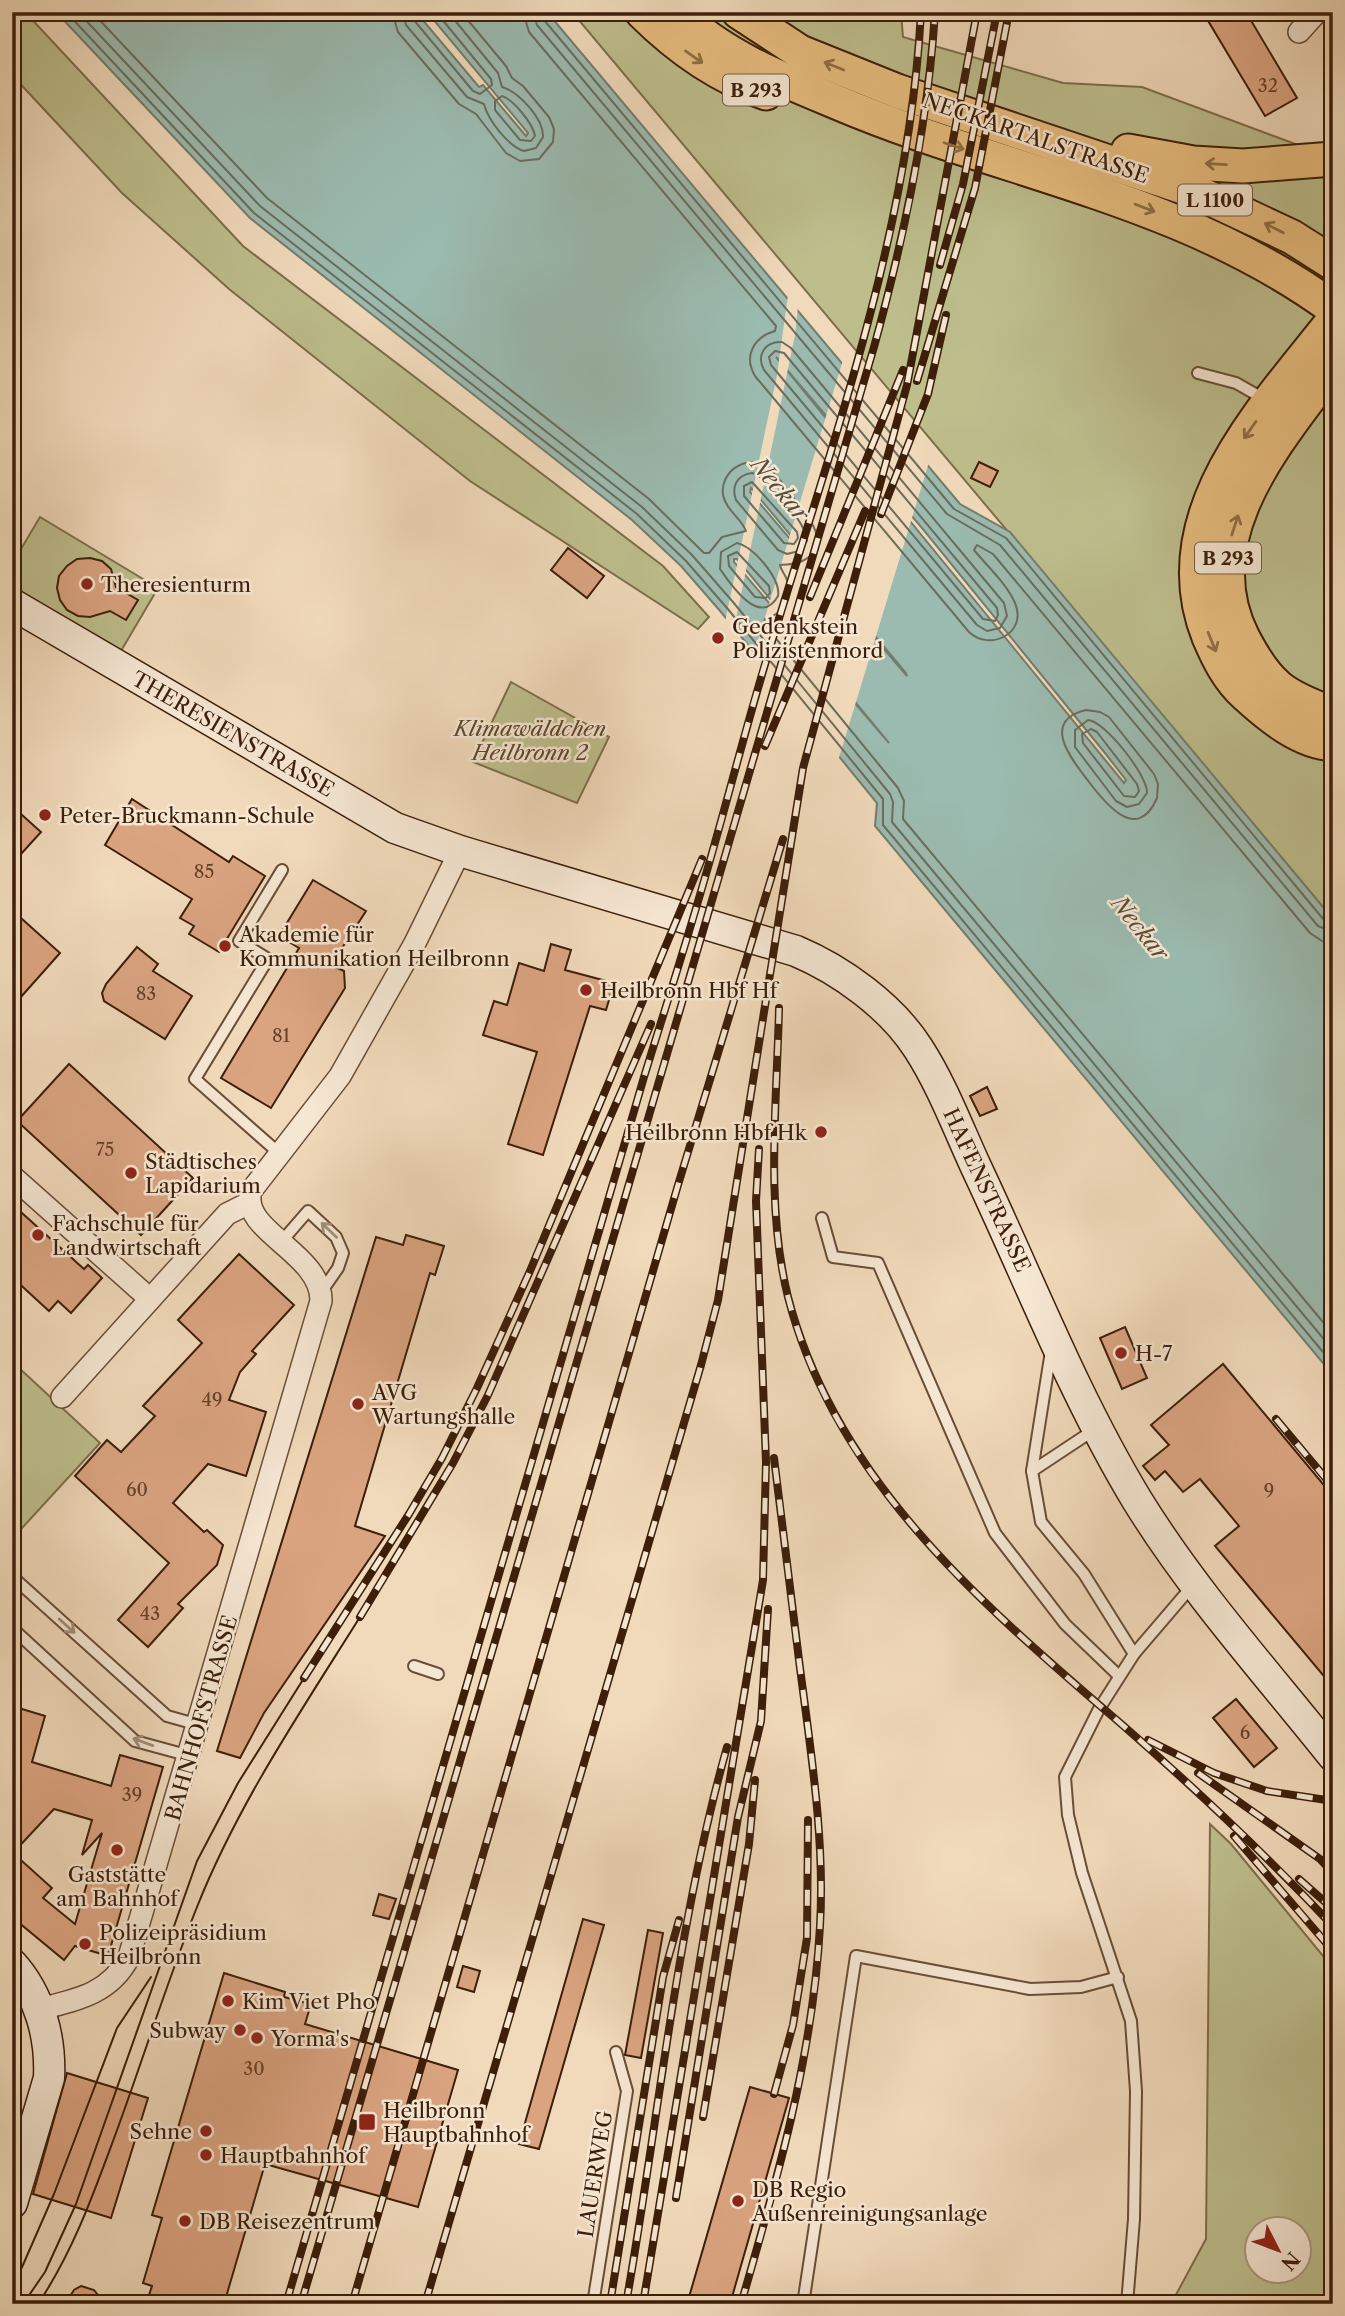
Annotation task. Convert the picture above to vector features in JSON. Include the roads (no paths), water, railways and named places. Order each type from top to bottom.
[{"type":"main road","name":"NECKARTALSTRASSE","points":[[642,12],[671,41],[710,68],[752,88],[822,113],[890,125]]},
{"type":"main road","name":"NECKARTALSTRASSE","points":[[677,12],[690,25],[725,48],[783,80],[890,125],[1167,216],[1249,254],[1331,311],[1321,367],[1221,474],[1205,513],[1196,580],[1202,618],[1234,685],[1288,728],[1333,744]]},
{"type":"main road","name":"NECKARTALSTRASSE","points":[[739,12],[800,52],[873,82],[1192,190],[1292,237],[1333,262]]},
{"type":"main road","name":"B 293","points":[[1028,136],[1193,163],[1243,166],[1333,159]]},
{"type":"main road","name":"NECKARTALSTRASSE","points":[[1283,410],[1272,449],[1243,499],[1230,540],[1226,582],[1234,620],[1251,655],[1269,679],[1291,699],[1333,714]]},
{"type":"main road","name":"THERESIENSTRASSE","points":[[12,604],[395,828],[460,851]]},
{"type":"main road","name":"HAFENSTRASSE","points":[[460,851],[796,951],[834,969],[866,994],[918,1047],[1020,1260],[1053,1341],[1096,1429],[1138,1501],[1195,1583],[1333,1756]]},
{"type":"main road","points":[[12,1964],[24,1979],[39,2009],[47,2040],[49,2078],[12,2203]]},
{"type":"street","points":[[1299,33],[1317,12]]},
{"type":"street","points":[[321,1290],[309,1267],[255,1217],[249,1203],[254,1185],[346,1066],[414,945],[460,851]]},
{"type":"street","points":[[12,1176],[149,1299]]},
{"type":"street","points":[[62,1397],[227,1214],[249,1203]]},
{"type":"street","name":"BAHNHOFSTRASSE","points":[[39,2009],[91,1996],[124,1967],[190,1756],[318,1312],[321,1290]]},
{"type":"lane","points":[[1198,373],[1236,383],[1283,410]]},
{"type":"lane","points":[[280,1154],[195,1079],[268,959],[239,941],[282,870]]},
{"type":"lane","points":[[282,1241],[308,1211],[336,1237],[343,1253],[338,1268],[321,1290]]},
{"type":"lane","points":[[822,1218],[833,1257],[878,1263],[965,1469],[996,1533],[1065,1624],[1119,1676]]},
{"type":"lane","points":[[1053,1341],[1032,1471],[1041,1522],[1084,1574],[1134,1654]]},
{"type":"lane","points":[[1032,1471],[1096,1429]]},
{"type":"lane","points":[[14,1583],[167,1716],[199,1725]]},
{"type":"lane","points":[[1127,2304],[1134,2219],[1136,2091],[1131,2021],[1082,1873],[1068,1815],[1065,1777],[1119,1676],[1134,1654],[1195,1583]]},
{"type":"lane","points":[[12,1628],[135,1741],[190,1756]]},
{"type":"lane","points":[[414,1666],[438,1674]]},
{"type":"lane","points":[[803,2304],[856,1956],[1030,1989],[1082,1987],[1118,1977]]},
{"type":"lane","name":"LAUERWEG","points":[[593,2304],[627,2091],[616,2052]]},
{"type":"water","name":"Neckar","points":[[56,12],[416,12],[479,87],[483,85],[526,136],[528,133],[427,12],[547,12],[960,504],[1010,532],[1333,919],[1333,1375],[875,826],[877,803],[681,566],[632,520],[250,218]],"holes":[[[776,357],[922,528],[1105,753],[1126,780],[1124,783]],[[751,488],[907,676],[750,492]],[[734,559],[737,559],[889,743]]]},
{"type":"tram line","points":[[38,2304],[61,2265],[89,2204],[175,1965],[213,1869],[251,1795],[360,1617]]},
{"type":"tram line","points":[[23,2304],[45,2272],[76,2204],[197,1861],[238,1783],[304,1678]]},
{"type":"tram line","points":[[12,2290],[54,2194],[117,2028],[151,1977]]},
{"type":"railway","points":[[286,2304],[644,1077],[697,906],[758,689],[868,323],[902,169],[914,91],[921,12]]},
{"type":"railway","points":[[301,2304],[874,347],[895,265],[921,139],[935,12]]},
{"type":"railway","points":[[425,2304],[718,1300],[803,768],[907,385],[977,12]]},
{"type":"railway","points":[[940,265],[963,184],[997,12]]},
{"type":"railway","points":[[917,381],[975,188],[1009,12]]},
{"type":"railway","points":[[881,514],[928,394],[946,315]]},
{"type":"railway","points":[[810,597],[903,370]]},
{"type":"railway","points":[[765,746],[865,511]]},
{"type":"railway","points":[[352,2304],[678,1185],[783,839]]},
{"type":"railway","points":[[304,1678],[409,1514],[442,1458],[477,1388],[530,1271],[702,859]]},
{"type":"railway","points":[[779,1008],[774,1153],[781,1262],[788,1297],[811,1364],[842,1427],[880,1484],[923,1538],[971,1589],[1206,1801],[1333,1926]]},
{"type":"railway","points":[[360,1617],[453,1463],[488,1395],[651,1024]]},
{"type":"railway","points":[[643,2304],[763,1580],[766,1462],[756,1201],[759,1149]]},
{"type":"railway","points":[[1276,1419],[1333,1487]]},
{"type":"railway","points":[[741,2304],[768,2211],[801,2070],[810,2022],[820,1926],[821,1862],[816,1797],[774,1458]]},
{"type":"railway","points":[[676,2198],[738,1817],[761,1721],[768,1609]]},
{"type":"railway","points":[[1148,1740],[1214,1773],[1267,1791],[1333,1801]]},
{"type":"railway","points":[[626,2304],[681,1954],[709,1815],[727,1747]]},
{"type":"railway","points":[[1198,1773],[1320,1859],[1333,1873]]},
{"type":"railway","points":[[703,2117],[749,1844],[755,1780]]},
{"type":"railway","points":[[774,2094],[793,2025],[807,1938],[808,1820]]},
{"type":"railway","points":[[1234,1836],[1333,1951]]},
{"type":"railway","points":[[1299,1879],[1333,1909]]},
{"type":"railway","points":[[610,2304],[663,1977],[679,1920]]},
{"type":"place","name":"Theresienturm","points":[[87,584]]},
{"type":"place","name":"Gedenkstein Polizistenmord","points":[[718,638]]},
{"type":"place","name":"Peter-Bruckmann-Schule","points":[[45,815]]},
{"type":"place","name":"Akademie für Kommunikation Heilbronn","points":[[225,946]]},
{"type":"place","name":"Heilbronn Hbf Hf","points":[[586,990]]},
{"type":"place","name":"Heilbronn Hbf Hk","points":[[821,1132]]},
{"type":"place","name":"Städtisches Lapidarium","points":[[131,1173]]},
{"type":"place","name":"Fachschule für Landwirtschaft","points":[[38,1235]]},
{"type":"place","name":"H-7","points":[[1121,1353]]},
{"type":"place","name":"AVG Wartungshalle","points":[[358,1404]]},
{"type":"place","name":"Gaststätte am Bahnhof","points":[[117,1850]]},
{"type":"place","name":"Polizeipräsidium Heilbronn","points":[[85,1944]]},
{"type":"place","name":"Kim Viet Pho","points":[[228,2001]]},
{"type":"place","name":"Subway","points":[[240,2030]]},
{"type":"place","name":"Yorma's","points":[[257,2038]]},
{"type":"place","name":"Heilbronn Hauptbahnhof","points":[[367,2122]]},
{"type":"place","name":"Sehne","points":[[206,2131]]},
{"type":"place","name":"Hauptbahnhof","points":[[206,2155]]},
{"type":"place","name":"DB Regio Außenreinigungsanlage","points":[[738,2201]]},
{"type":"place","name":"DB Reisezentrum","points":[[185,2221]]},
{"type":"park label","name":"Klimawäldchen Heilbronn 2","points":[[530,740]]}]
